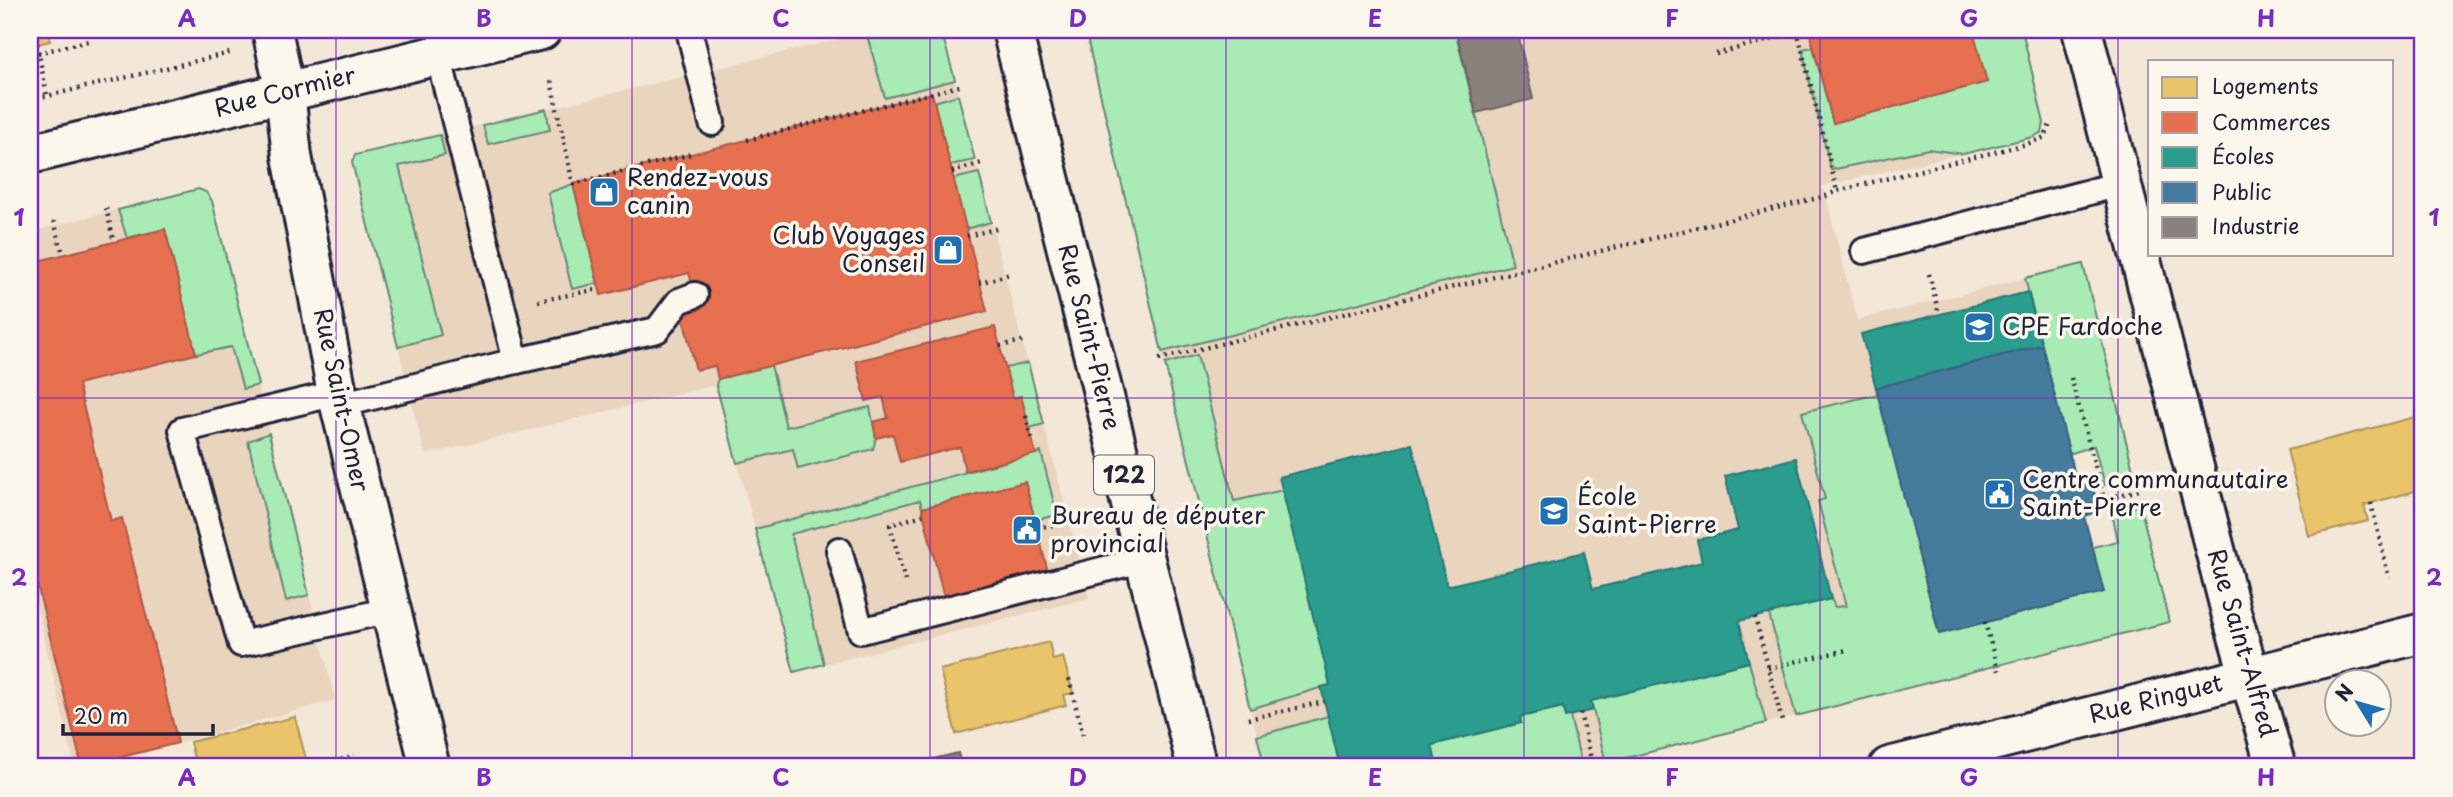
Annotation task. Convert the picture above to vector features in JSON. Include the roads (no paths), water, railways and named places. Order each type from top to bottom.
[{"type":"street","name":"Rue Saint-Omer","points":[[272,30],[285,92],[292,156],[338,399],[430,767]]},
{"type":"street","name":"Rue Cormier","points":[[30,154],[438,55],[473,38],[541,30]]},
{"type":"street","name":"Rue Saint-Pierre","points":[[1012,30],[1197,767]]},
{"type":"street","name":"Rue Saint-Alfred","points":[[2082,30],[2231,612],[2276,767]]},
{"type":"street","name":"Rue Ringuet","points":[[1889,767],[2423,633]]},
{"type":"lane","points":[[689,30],[712,123]]},
{"type":"lane","points":[[438,55],[516,361]]},
{"type":"lane","points":[[1864,251],[2120,184]]},
{"type":"lane","points":[[390,610],[241,644],[182,430],[657,330],[679,300],[695,295]]},
{"type":"lane","points":[[839,550],[861,631],[1145,559]]},
{"type":"place","name":"Rendez-vous canin","points":[[604,192]]},
{"type":"place","name":"Club Voyages Conseil","points":[[948,250]]},
{"type":"place","name":"CPE Fardoche","points":[[1979,327]]},
{"type":"place","name":"Centre communautaire Saint-Pierre","points":[[1999,494]]},
{"type":"place","name":"École Saint-Pierre","points":[[1554,511]]},
{"type":"place","name":"Bureau de députer provincial","points":[[1027,530]]}]
